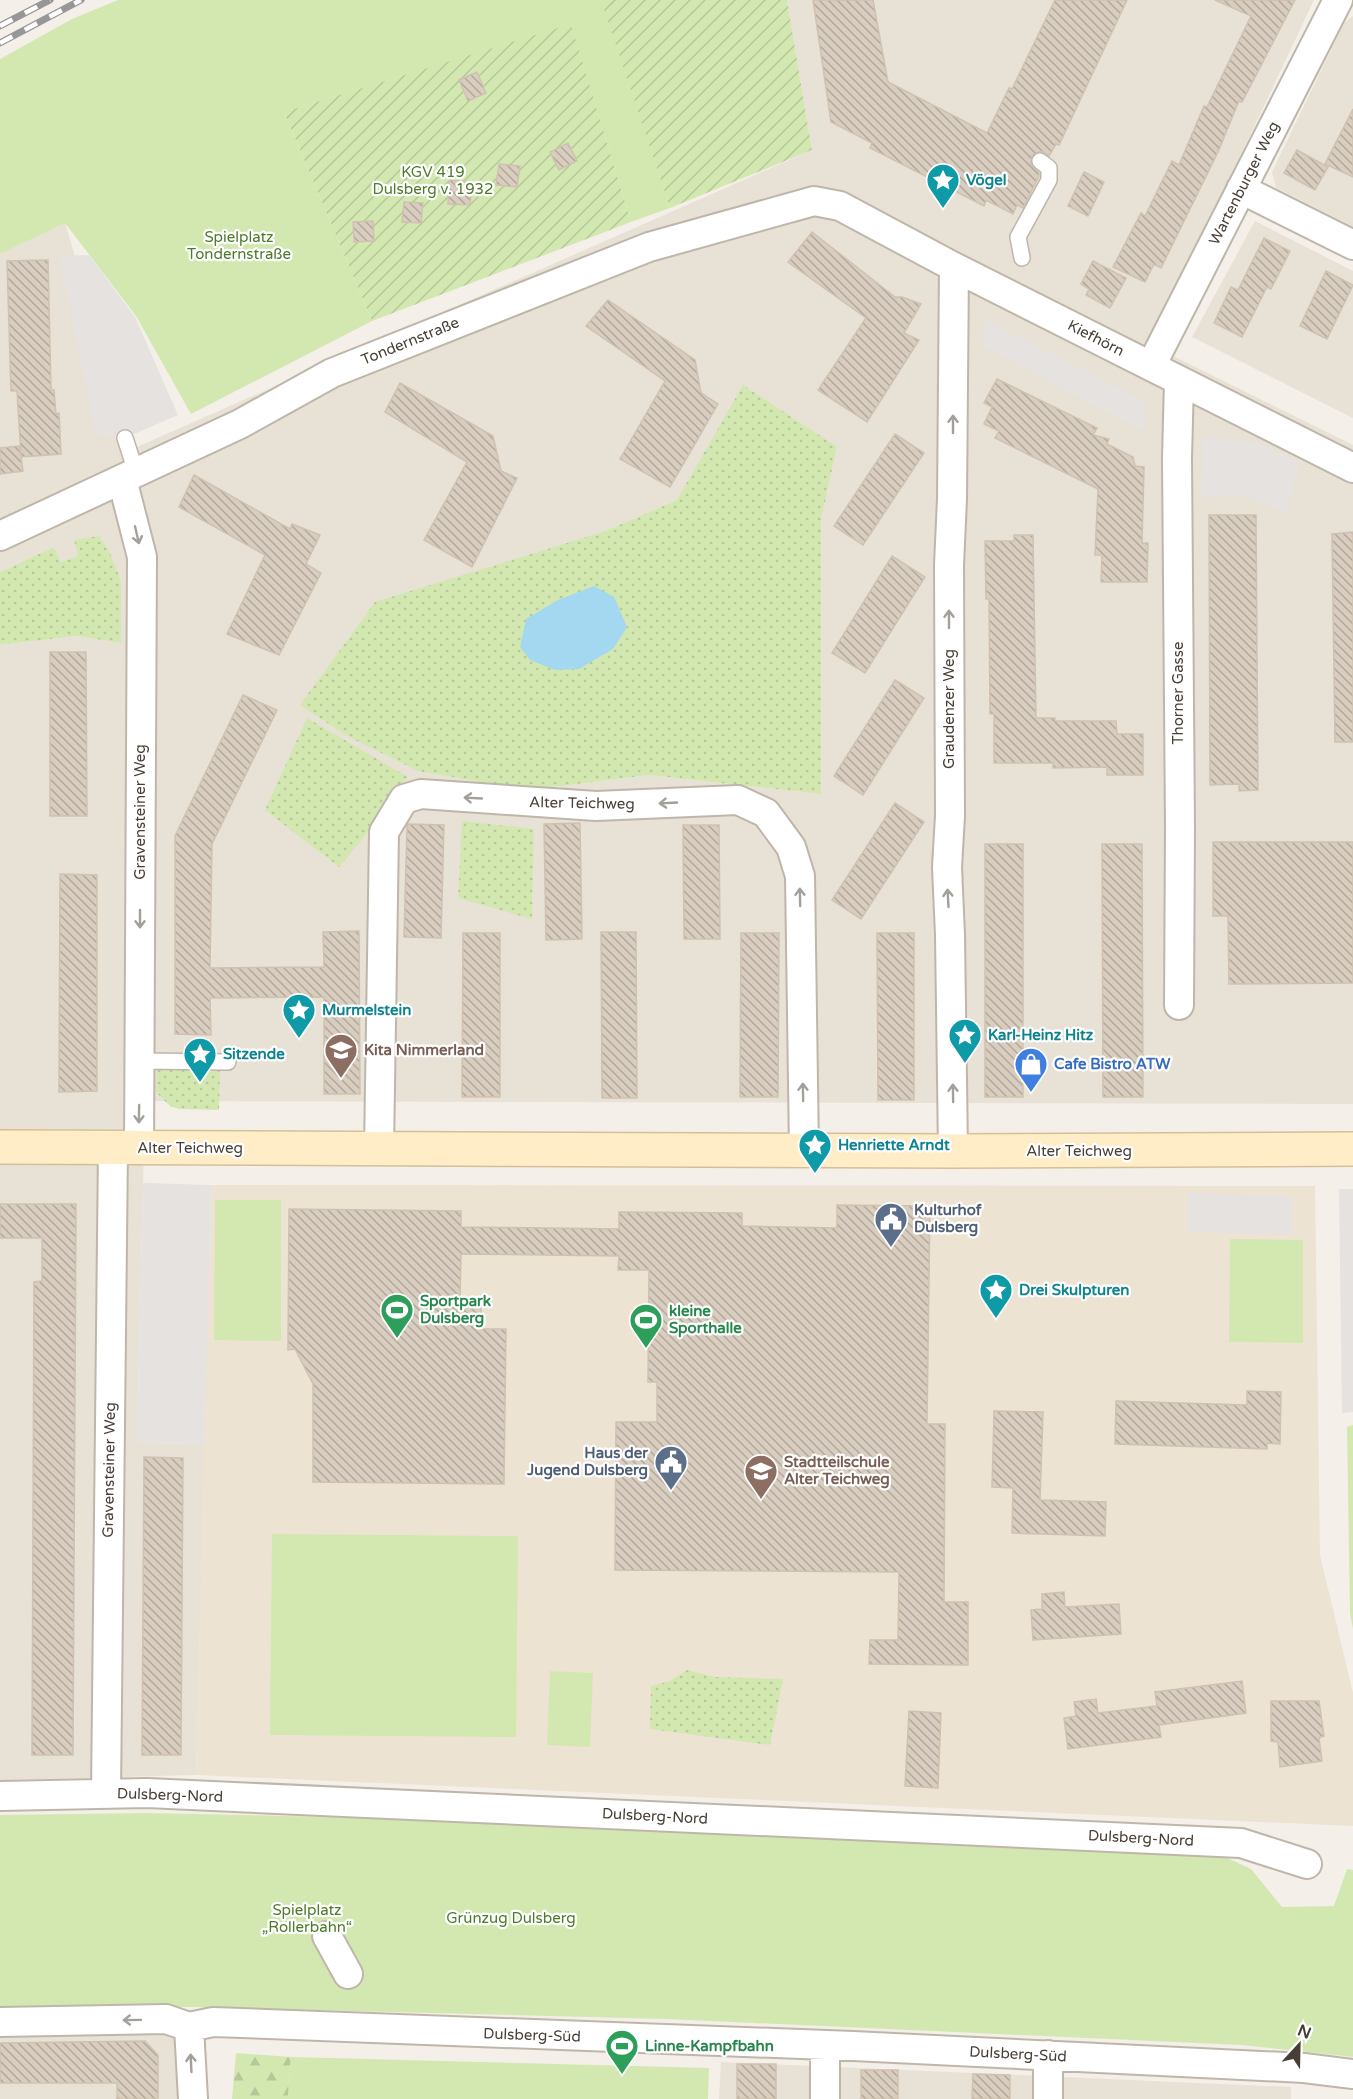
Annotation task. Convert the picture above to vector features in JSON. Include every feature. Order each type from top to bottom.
[{"type":"street","name":"Wartenburger Weg","points":[[1151,366],[1338,0]]},
{"type":"street","points":[[1241,189],[1353,245]]},
{"type":"street","name":"Tondernstraße","points":[[0,536],[240,424],[332,373],[649,247],[814,201],[840,206]]},
{"type":"street","name":"Kiefhörn","points":[[840,206],[954,267],[1353,468]]},
{"type":"street","name":"Graudenzer Weg","points":[[953,1152],[947,867],[950,816],[949,565],[952,499],[954,267]]},
{"type":"street","name":"Thorner Gasse","points":[[1179,381],[1177,458],[1179,1005]]},
{"type":"street","name":"Gravensteiner Weg","points":[[106,1793],[126,1148],[140,1061],[142,557],[129,475]]},
{"type":"street","name":"Alter Teichweg","points":[[379,1149],[384,832],[404,799],[421,794],[596,806],[738,800],[766,813],[791,847],[800,876],[804,1151]]},
{"type":"street","name":"Alter Teichweg","points":[[0,1147],[953,1152],[1353,1149]]},
{"type":"street","name":"Dulsberg-Nord","points":[[0,1796],[147,1793],[1241,1843],[1307,1864]]},
{"type":"street","points":[[327,1936],[348,1974]]},
{"type":"street","name":"Dulsberg-Süd","points":[[0,2022],[166,2019],[201,2024],[825,2045],[1048,2055],[1304,2068],[1353,2074]]},
{"type":"street","points":[[193,2099],[201,2024]]},
{"type":"street","points":[[825,2045],[825,2099]]},
{"type":"street","points":[[1048,2055],[1048,2099]]},
{"type":"lane","points":[[1022,258],[1018,237],[1049,180],[1049,168],[1040,161]]},
{"type":"lane","points":[[125,438],[129,475]]},
{"type":"lane","points":[[140,1061],[228,1062]]},
{"type":"shaded area","points":[[787,0],[1314,0],[1151,345],[1353,445],[1353,1104],[145,1101],[137,1443],[205,1444],[196,1775],[0,1780],[0,645],[77,636],[121,643],[121,581],[79,556],[61,562],[54,547],[0,572],[0,254],[65,222],[130,450],[812,150]],"holes":[[[837,447],[821,520],[821,794],[649,775],[529,790],[603,532],[677,500]]]},
{"type":"shaded area","points":[[1353,16],[1353,227],[1276,188],[1272,172],[1344,23]]},
{"type":"shaded area","points":[[1255,221],[1353,271],[1353,418],[1192,337]]},
{"type":"shaded area","points":[[89,255],[135,317],[178,415],[125,438],[96,434],[60,256]]},
{"type":"shaded area","points":[[987,321],[1146,402],[1145,432],[983,346]]},
{"type":"shaded area","points":[[1203,437],[1258,443],[1300,462],[1287,513],[1242,495],[1201,498]]},
{"type":"shaded area","points":[[143,1183],[211,1185],[205,1444],[137,1443]]},
{"type":"shaded area","name":"Stadtteilschule Alter Teichweg","points":[[211,1185],[1315,1186],[1320,1555],[1353,1693],[1353,1826],[196,1775]]},
{"type":"shaded area","points":[[1339,1189],[1353,1189],[1353,1412],[1342,1413]]},
{"type":"shaded area","points":[[1188,1193],[1292,1196],[1291,1235],[1187,1232]]},
{"type":"shaded area","points":[[178,2031],[179,2099],[0,2099],[0,2036]]},
{"type":"shaded area","points":[[721,2062],[1291,2087],[1291,2099],[719,2099]]},
{"type":"green space","name":"Spielplatz Tondernstraße","points":[[118,0],[602,0],[670,208],[631,222],[571,25],[284,112],[372,321],[191,414],[136,316],[65,223],[0,254],[0,59],[72,19]]},
{"type":"green space","points":[[601,0],[787,0],[812,150],[670,208]]},
{"type":"green space","name":"KGV 419 Dulsberg v. 1932","points":[[571,24],[631,222],[372,321],[284,112]]},
{"type":"green space","points":[[743,385],[837,447],[821,520],[821,794],[649,775],[529,790],[418,771],[347,736],[300,705],[375,602],[603,532],[677,500]]},
{"type":"green space","points":[[99,536],[110,553],[121,581],[121,643],[77,636],[0,645],[0,572],[54,547],[61,562],[78,556],[74,540]]},
{"type":"green space","points":[[307,718],[408,777],[369,831],[339,867],[265,810]]},
{"type":"green space","points":[[462,821],[534,829],[532,919],[458,898]]},
{"type":"green space","points":[[157,1066],[220,1069],[219,1110],[179,1109],[170,1106],[156,1092]]},
{"type":"green space","points":[[215,1200],[281,1200],[281,1341],[214,1340]]},
{"type":"green space","points":[[1230,1239],[1303,1240],[1303,1343],[1229,1342]]},
{"type":"green space","points":[[1353,1425],[1353,1629],[1350,1613],[1347,1427]]},
{"type":"green space","points":[[272,1534],[518,1536],[516,1737],[270,1735]]},
{"type":"green space","points":[[687,1670],[715,1677],[783,1679],[770,1745],[650,1729],[651,1686],[670,1681]]},
{"type":"green space","points":[[550,1671],[593,1673],[590,1747],[547,1745]]},
{"type":"green space","name":"Grünzug Dulsberg","points":[[148,1813],[558,1822],[1212,1851],[1251,1869],[1282,1907],[1334,1906],[1347,1869],[1353,1870],[1353,2057],[1241,2045],[667,2019],[197,2007],[0,2007],[0,1815]]},
{"type":"green space","points":[[236,2053],[291,2057],[288,2099],[232,2099]]},
{"type":"green space","name":"Linne-Kampfbahn","points":[[291,2057],[709,2068],[708,2099],[288,2099]]},
{"type":"water","points":[[594,586],[614,597],[627,627],[613,649],[579,669],[555,670],[530,660],[520,647],[526,619],[558,600]]},
{"type":"building","points":[[813,0],[873,0],[888,82],[987,133],[1009,88],[1012,89],[1055,0],[1127,0],[1059,145],[1056,144],[1049,156],[1041,151],[1032,156],[1031,164],[1039,176],[1023,208],[1017,205],[1013,214],[986,200],[984,206],[870,148],[872,143],[831,122]]},
{"type":"building","points":[[1215,0],[1295,0],[1242,102],[1239,101],[1218,152],[1161,268],[1154,264],[1145,282],[1113,267],[1141,213],[1145,216],[1172,161],[1179,165],[1204,106],[1207,107],[1251,16]]},
{"type":"building","points":[[477,72],[486,93],[468,101],[459,80]]},
{"type":"building","points":[[1353,109],[1353,177],[1325,164]]},
{"type":"building","points":[[568,143],[577,161],[559,170],[550,152]]},
{"type":"building","points":[[1297,150],[1328,167],[1315,190],[1284,173]]},
{"type":"building","points":[[499,164],[520,166],[517,187],[496,185]]},
{"type":"building","points":[[1084,172],[1104,182],[1088,216],[1068,206]]},
{"type":"building","points":[[449,180],[472,182],[470,205],[448,204]]},
{"type":"building","points":[[404,202],[423,203],[421,223],[402,222]]},
{"type":"building","points":[[373,221],[374,241],[354,242],[353,222]]},
{"type":"building","points":[[812,232],[895,297],[902,297],[921,304],[904,333],[919,340],[867,422],[818,390],[866,318],[788,262]]},
{"type":"building","points":[[1264,238],[1290,251],[1271,289],[1267,287],[1242,337],[1214,323],[1231,287],[1238,290]]},
{"type":"building","points":[[48,260],[51,390],[54,390],[56,414],[59,413],[61,454],[21,457],[23,471],[0,474],[0,448],[19,446],[21,456],[17,391],[11,391],[7,261]]},
{"type":"building","points":[[1093,261],[1126,278],[1110,308],[1086,295],[1089,289],[1081,284]]},
{"type":"building","points":[[1326,271],[1353,285],[1327,339],[1300,326]]},
{"type":"building","points":[[608,300],[695,360],[701,393],[718,404],[670,487],[620,459],[665,381],[586,326]]},
{"type":"building","points":[[997,379],[1097,428],[1093,435],[1109,439],[1107,444],[1133,457],[1135,466],[1144,467],[1142,543],[1148,543],[1147,582],[1101,582],[1102,555],[1095,555],[1098,489],[995,438],[999,431],[984,424],[992,407],[984,403]]},
{"type":"building","points":[[400,383],[493,436],[501,471],[517,478],[472,567],[424,540],[467,462],[385,412]]},
{"type":"building","points":[[895,434],[924,453],[863,545],[834,526]]},
{"type":"building","points":[[194,475],[290,529],[292,524],[320,535],[306,564],[321,573],[279,655],[227,634],[265,555],[179,507]]},
{"type":"building","points":[[1209,515],[1256,515],[1258,790],[1239,791],[1239,784],[1210,785]]},
{"type":"building","points":[[1353,532],[1353,742],[1335,742],[1332,534]]},
{"type":"building","points":[[1014,535],[1033,535],[1036,718],[1055,718],[1055,721],[1116,721],[1117,734],[1143,734],[1143,775],[1107,775],[1107,767],[1053,768],[1053,763],[994,763],[994,714],[990,714],[989,599],[986,599],[985,541],[1014,541]]},
{"type":"building","points":[[892,556],[925,577],[865,673],[832,653]]},
{"type":"building","points":[[50,652],[86,652],[87,816],[50,816]]},
{"type":"building","points":[[895,680],[924,698],[863,795],[834,776]]},
{"type":"building","points":[[243,695],[277,710],[212,844],[210,968],[324,967],[323,932],[359,931],[360,1094],[324,1094],[324,997],[210,998],[211,1035],[175,1034],[175,836]]},
{"type":"building","points":[[895,803],[924,822],[861,919],[832,900]]},
{"type":"building","points":[[580,823],[582,939],[546,940],[544,824]]},
{"type":"building","points":[[408,824],[444,825],[441,938],[404,937]]},
{"type":"building","points":[[683,825],[719,825],[720,939],[684,939]]},
{"type":"building","points":[[1213,842],[1353,842],[1353,983],[1229,984],[1228,916],[1213,916]]},
{"type":"building","points":[[985,844],[1023,844],[1023,1097],[985,1097]]},
{"type":"building","points":[[1102,844],[1142,844],[1143,1097],[1103,1097]]},
{"type":"building","points":[[60,874],[97,875],[97,1091],[59,1092]]},
{"type":"building","points":[[601,932],[636,932],[637,1098],[602,1098]]},
{"type":"building","points":[[463,933],[500,933],[500,1097],[462,1097]]},
{"type":"building","points":[[741,933],[779,933],[778,1097],[740,1097]]},
{"type":"building","points":[[877,933],[914,933],[914,1100],[878,1100]]},
{"type":"building","points":[[0,1204],[76,1204],[73,1755],[32,1755],[34,1282],[42,1281],[42,1238],[0,1238]]},
{"type":"building","points":[[837,1205],[930,1206],[927,1424],[945,1424],[944,1602],[968,1602],[968,1665],[869,1664],[870,1640],[898,1640],[899,1572],[615,1570],[616,1422],[657,1422],[657,1382],[648,1382],[649,1270],[618,1270],[619,1256],[461,1254],[460,1302],[481,1302],[481,1329],[506,1329],[504,1484],[313,1482],[313,1384],[295,1349],[288,1350],[289,1209],[461,1211],[461,1227],[619,1229],[619,1212],[742,1213],[742,1226],[837,1228]]},
{"type":"building","points":[[1247,1391],[1281,1392],[1280,1444],[1267,1443],[1267,1449],[1115,1444],[1116,1401],[1247,1405]]},
{"type":"building","points":[[994,1411],[1043,1412],[1040,1500],[1106,1502],[1105,1536],[1012,1533],[1013,1488],[992,1487]]},
{"type":"building","points":[[144,1457],[183,1458],[181,1755],[142,1755]]},
{"type":"building","points":[[1064,1592],[1065,1607],[1119,1604],[1121,1634],[1033,1640],[1031,1610],[1042,1609],[1042,1594]]},
{"type":"building","points":[[1242,1681],[1246,1713],[1159,1725],[1161,1737],[1068,1749],[1064,1718],[1076,1716],[1074,1702],[1096,1699],[1098,1713],[1157,1706],[1155,1692]]},
{"type":"building","points":[[1271,1701],[1319,1701],[1324,1736],[1319,1738],[1322,1761],[1280,1767],[1278,1742],[1271,1741]]},
{"type":"building","points":[[909,1711],[941,1713],[938,1788],[905,1786]]},
{"type":"building","points":[[145,2041],[158,2055],[158,2099],[117,2099],[117,2083],[0,2083],[0,2043]]},
{"type":"building","points":[[737,2064],[776,2064],[776,2099],[737,2099]]},
{"type":"building","points":[[861,2070],[898,2070],[898,2099],[861,2099]]},
{"type":"building","points":[[973,2074],[1010,2075],[1010,2099],[972,2099]]},
{"type":"railway","points":[[0,26],[50,0]]},
{"type":"railway","points":[[0,43],[81,0]]},
{"type":"place","name":"Vögel","points":[[943,209]]},
{"type":"place","name":"Murmelstein","points":[[299,1039]]},
{"type":"place","name":"Karl-Heinz Hitz","points":[[965,1064]]},
{"type":"place","name":"Kita Nimmerland","points":[[341,1079]]},
{"type":"place","name":"Sitzende","points":[[200,1083]]},
{"type":"place","name":"Cafe Bistro ATW","points":[[1031,1093]]},
{"type":"place","name":"Henriette Arndt","points":[[815,1174]]},
{"type":"place","name":"Kulturhof Dulsberg","points":[[891,1248]]},
{"type":"place","name":"Drei Skulpturen","points":[[996,1319]]},
{"type":"place","name":"Sportpark Dulsberg","points":[[397,1339]]},
{"type":"place","name":"kleine Sporthalle","points":[[646,1349]]},
{"type":"place","name":"Haus der Jugend Dulsberg","points":[[671,1491]]},
{"type":"place","name":"Stadtteilschule Alter Teichweg","points":[[761,1500]]},
{"type":"place","name":"Linne-Kampfbahn","points":[[622,2075]]},
{"type":"park label","name":"Spielplatz „Rollerbahn“","points":[[307,1918]]}]
